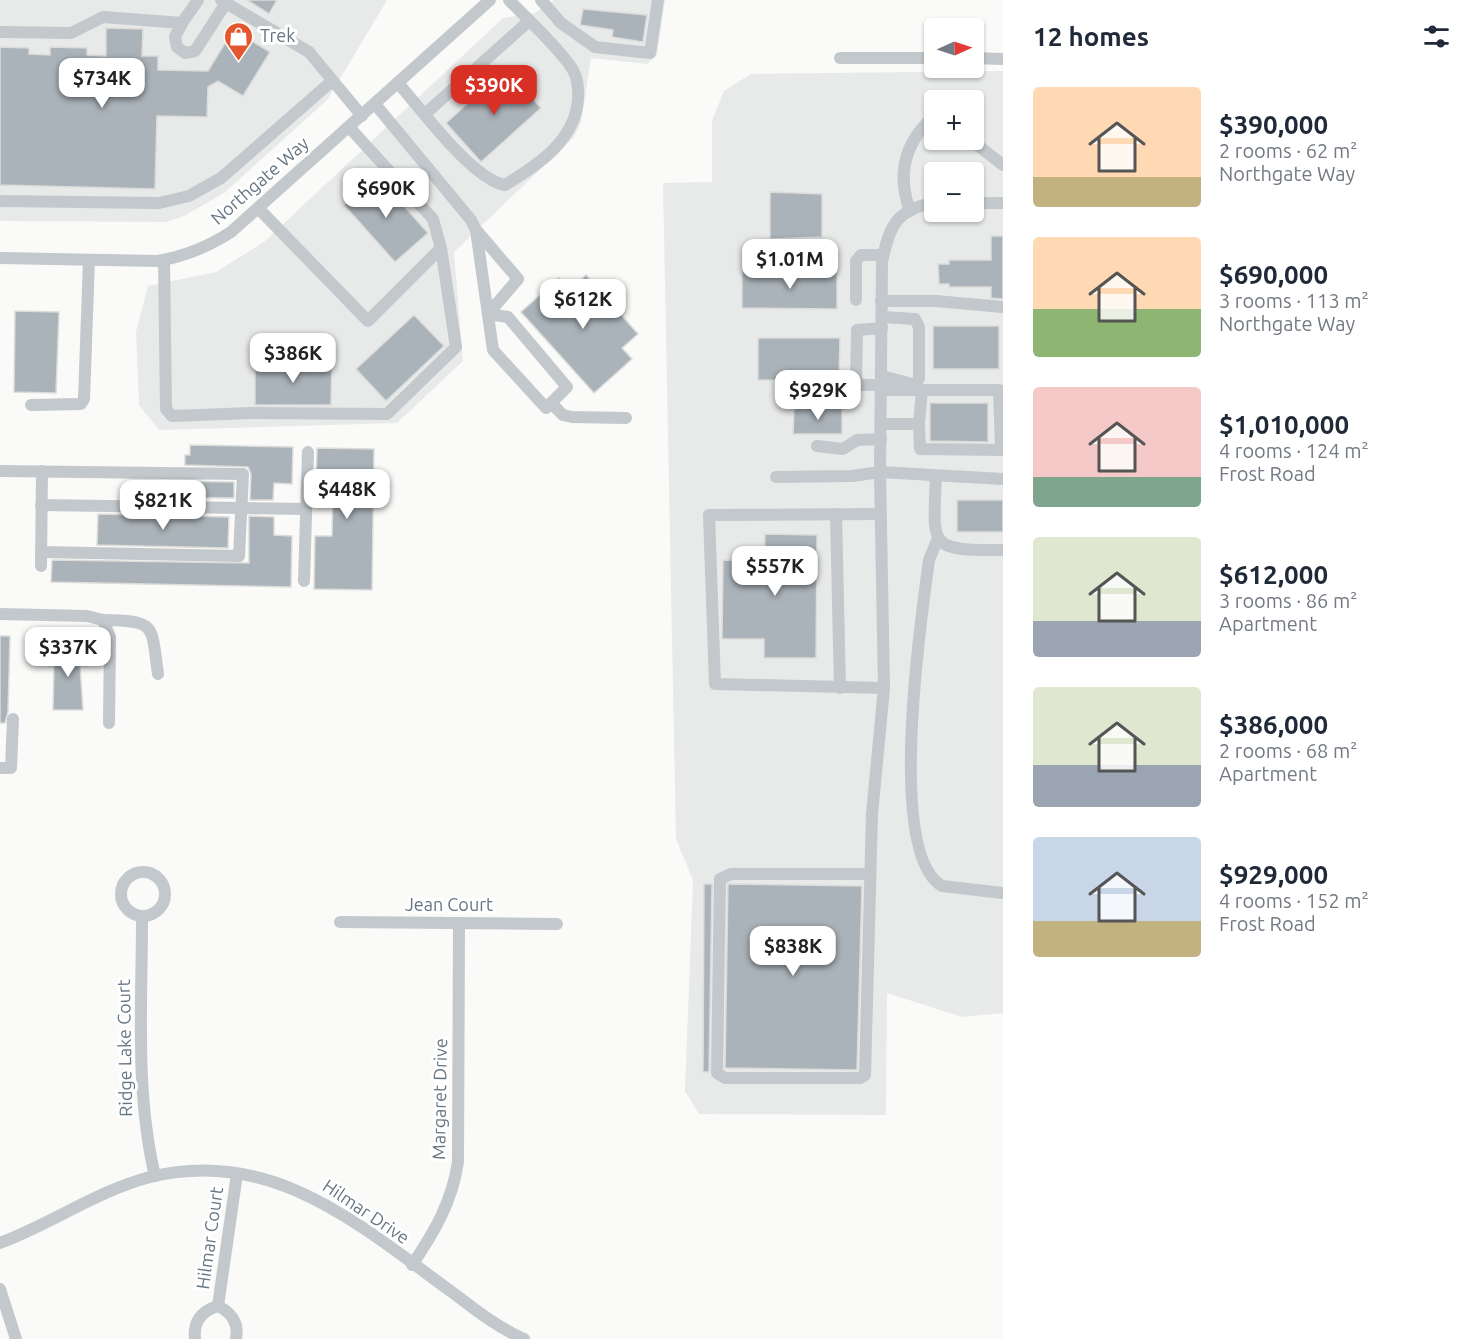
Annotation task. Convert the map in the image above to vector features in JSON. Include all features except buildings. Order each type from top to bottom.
[{"type":"street","points":[[198,0],[175,37],[177,47],[185,53],[195,51],[224,2],[309,52],[320,62],[332,81],[362,116]]},
{"type":"street","name":"Northgate Way","points":[[0,258],[164,260],[214,243],[258,208],[490,0]]},
{"type":"street","points":[[398,83],[475,170],[492,183],[505,185],[536,166],[570,131],[578,112],[579,85],[570,65],[509,0]]},
{"type":"street","points":[[541,0],[561,23],[596,46],[650,52],[658,0]]},
{"type":"street","points":[[0,32],[71,33],[103,17],[183,22]]},
{"type":"street","points":[[425,114],[529,21]]},
{"type":"street","points":[[840,58],[924,58]]},
{"type":"street","points":[[984,58],[1003,58]]},
{"type":"street","points":[[0,201],[159,203],[189,196],[221,178],[332,81]]},
{"type":"street","points":[[375,104],[518,279],[488,314]]},
{"type":"street","points":[[910,211],[905,197],[902,167],[913,137],[924,126]]},
{"type":"street","points":[[164,260],[166,409],[172,416],[252,413],[387,414],[456,347],[441,248],[433,219],[349,127]]},
{"type":"street","points":[[984,150],[1003,165]]},
{"type":"street","points":[[984,203],[1003,203]]},
{"type":"street","points":[[870,874],[731,874],[720,879],[717,1073],[720,1076],[860,1078],[865,1075],[870,874],[884,688],[880,472],[883,255],[887,235],[894,223],[910,211],[924,206]]},
{"type":"street","points":[[258,208],[368,321],[441,248]]},
{"type":"street","points":[[476,230],[493,350],[546,408],[567,387],[508,317],[488,314]]},
{"type":"street","points":[[856,300],[856,261],[861,255],[883,255]]},
{"type":"street","points":[[31,405],[81,404],[84,399],[89,260]]},
{"type":"street","points":[[881,301],[936,301],[1003,306]]},
{"type":"street","points":[[915,319],[919,327],[919,378],[916,385],[882,383],[861,385],[856,381],[857,330],[882,323],[915,319]]},
{"type":"street","points":[[882,383],[922,390],[999,390],[1001,450],[920,449],[919,424],[922,390]]},
{"type":"street","points":[[551,403],[563,415],[572,417],[626,418]]},
{"type":"street","points":[[882,424],[919,424]]},
{"type":"street","points":[[817,446],[843,448],[857,440],[881,439]]},
{"type":"street","points":[[304,581],[308,452]]},
{"type":"street","points":[[0,471],[243,474],[239,556],[41,552]]},
{"type":"street","points":[[41,566],[42,471]]},
{"type":"street","points":[[776,477],[852,476],[880,472],[1003,478]]},
{"type":"street","points":[[936,476],[934,524],[938,538],[948,548],[1003,550]]},
{"type":"street","points":[[41,505],[306,508]]},
{"type":"street","points":[[836,514],[840,688]]},
{"type":"street","points":[[881,514],[709,515],[715,684],[884,688]]},
{"type":"street","points":[[938,538],[929,560],[912,721],[910,794],[915,827],[925,869],[934,881],[942,886],[1003,893]]},
{"type":"street","points":[[0,614],[87,616],[103,620],[136,621],[147,625],[152,631],[158,674]]},
{"type":"street","points":[[103,620],[110,637],[109,723]]},
{"type":"street","points":[[0,768],[11,768],[13,719]]},
{"type":"street","name":"Ridge Lake Court","points":[[142,918],[142,1105],[155,1176]]},
{"type":"street","name":"Jean Court","points":[[340,922],[557,924]]},
{"type":"street","name":"Margaret Drive","points":[[412,1265],[443,1216],[455,1180],[458,1162],[459,923]]},
{"type":"street","name":"Hilmar Drive","points":[[0,1243],[119,1187],[155,1176],[210,1172],[266,1179],[315,1197],[346,1216],[489,1320],[524,1339]]},
{"type":"street","name":"Hilmar Court","points":[[218,1306],[237,1174]]},
{"type":"street","points":[[0,1289],[16,1339]]},
{"type":"street","name":"Hilmar Court","points":[[195,1339],[194,1329],[198,1320],[210,1308],[218,1306],[226,1310],[236,1323],[236,1339]]},
{"type":"shaded area","points":[[0,0],[387,0],[328,99],[224,193],[184,216],[167,222],[0,221]]},
{"type":"shaded area","points":[[554,0],[665,0],[657,55],[647,64],[591,58],[581,123],[573,138],[454,252],[463,361],[397,423],[159,430],[139,405],[136,332],[148,286],[216,272],[264,242],[503,18],[535,13]]},
{"type":"shaded area","points":[[984,71],[1003,71],[1003,1013],[962,1017],[887,993],[886,1115],[699,1114],[685,1091],[693,880],[676,839],[663,183],[712,182],[712,121],[724,91],[751,74],[924,72],[924,78],[984,78]]},
{"type":"place","name":"Trek","points":[[239,62]]}]
